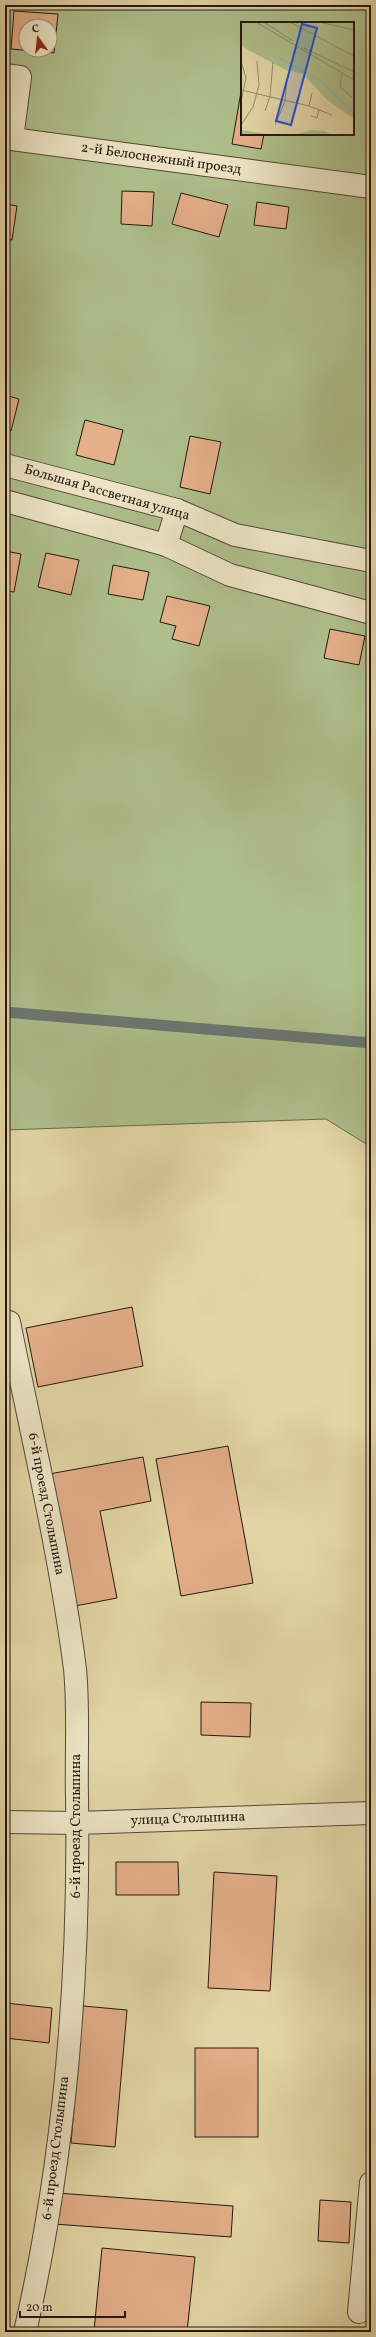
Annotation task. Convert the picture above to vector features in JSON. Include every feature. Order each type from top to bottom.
[{"type":"street","name":"2-й Белоснежный проезд","points":[[12,76],[12,138],[371,187]]},
{"type":"street","name":"Большая Рассветная улица","points":[[5,464],[177,510],[236,535],[371,561]]},
{"type":"street","points":[[5,501],[166,545],[230,575],[371,614]]},
{"type":"street","points":[[166,545],[177,510]]},
{"type":"street","name":"6-й проезд Столыпина","points":[[9,1322],[60,1570],[75,1672],[77,1823],[73,2002],[56,2165],[35,2289],[25,2332]]},
{"type":"street","name":"улица Столыпина","points":[[5,1822],[77,1823],[371,1813]]},
{"type":"street","points":[[359,2312],[371,2183]]},
{"type":"green space","points":[[5,5],[371,5],[371,1147],[326,1119],[5,1130]]},
{"type":"building","points":[[14,11],[58,14],[58,18],[18,18],[18,50],[11,49]]},
{"type":"building","points":[[241,92],[241,135],[264,135],[261,149],[232,144]]},
{"type":"building","points":[[122,191],[154,192],[152,226],[121,224]]},
{"type":"building","points":[[181,193],[228,205],[219,237],[172,224]]},
{"type":"building","points":[[257,202],[289,207],[286,229],[254,225]]},
{"type":"building","points":[[5,204],[17,206],[12,240],[5,239]]},
{"type":"building","points":[[5,395],[19,399],[11,431],[5,430]]},
{"type":"building","points":[[85,420],[123,430],[114,465],[76,455]]},
{"type":"building","points":[[190,436],[221,442],[210,494],[180,487]]},
{"type":"building","points":[[5,551],[21,554],[14,592],[5,591]]},
{"type":"building","points":[[46,553],[79,560],[71,595],[38,587]]},
{"type":"building","points":[[113,565],[149,572],[143,600],[108,594]]},
{"type":"building","points":[[167,596],[210,606],[199,646],[172,639],[176,626],[160,622]]},
{"type":"building","points":[[330,629],[365,636],[359,665],[324,658]]},
{"type":"building","points":[[132,1307],[143,1366],[38,1387],[26,1328]]},
{"type":"building","points":[[228,1446],[253,1583],[181,1596],[156,1459]]},
{"type":"building","points":[[143,1457],[151,1501],[100,1511],[117,1598],[75,1606],[49,1474]]},
{"type":"building","points":[[201,1702],[251,1703],[250,1737],[201,1735]]},
{"type":"building","points":[[116,1862],[178,1862],[179,1895],[116,1895]]},
{"type":"building","points":[[214,1872],[277,1876],[270,1991],[208,1988]]},
{"type":"building","points":[[5,2003],[52,2008],[49,2043],[5,2038]]},
{"type":"building","points":[[83,2006],[127,2010],[115,2147],[71,2143]]},
{"type":"building","points":[[195,2048],[258,2048],[258,2137],[195,2137]]},
{"type":"building","points":[[57,2193],[233,2206],[231,2237],[54,2224]]},
{"type":"building","points":[[320,2200],[351,2202],[349,2243],[318,2241]]},
{"type":"building","points":[[102,2248],[195,2257],[187,2332],[94,2331]]},
{"type":"waterway","points":[[5,1012],[371,1043]]}]
